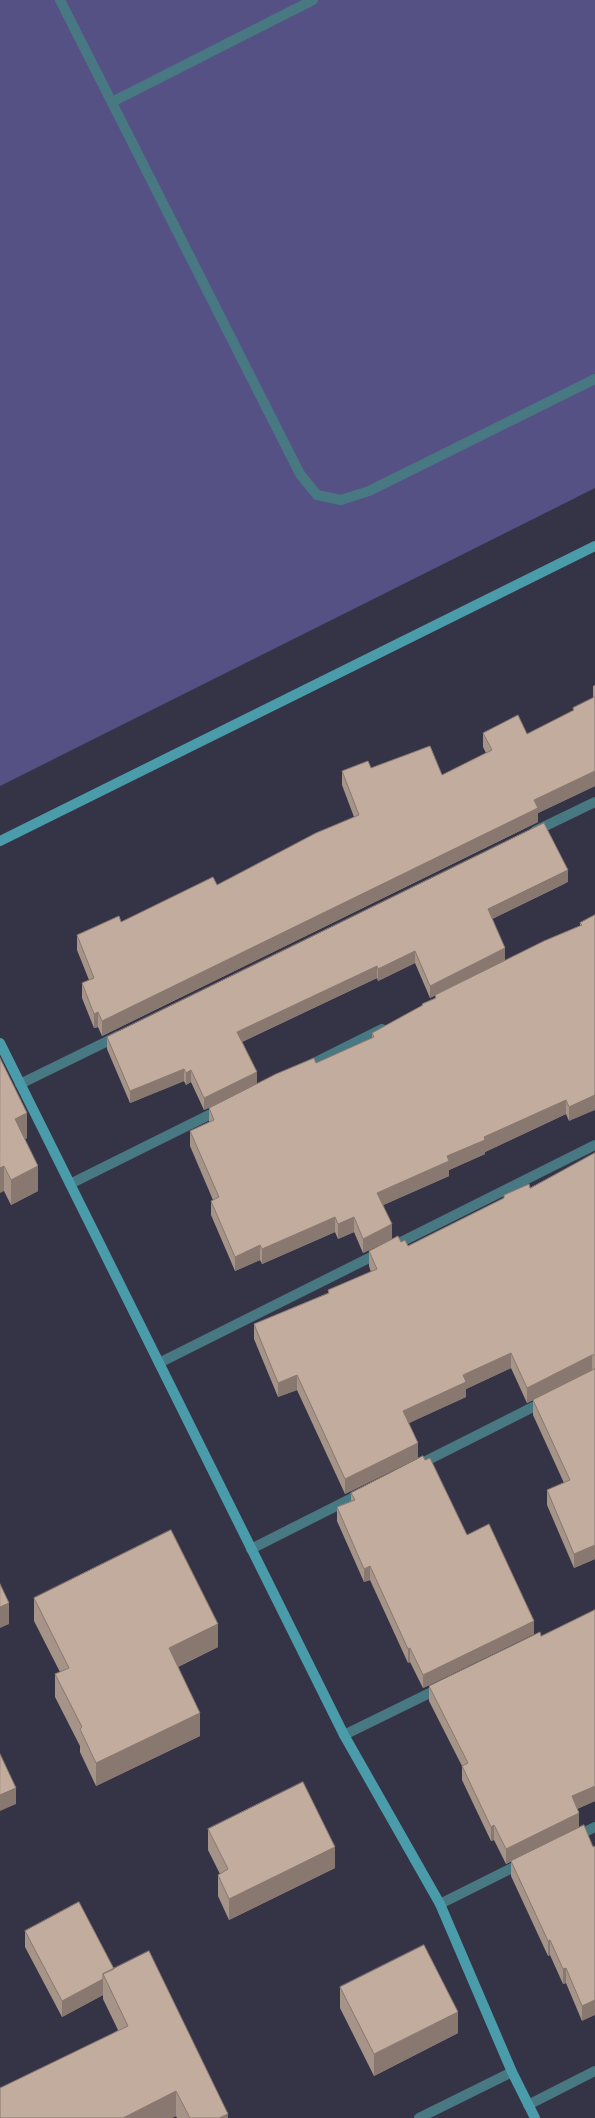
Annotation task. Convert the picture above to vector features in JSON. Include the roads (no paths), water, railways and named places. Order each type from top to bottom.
[{"type":"main road","points":[[0,841],[595,546]]},
{"type":"main road","points":[[0,1043],[344,1735],[440,1904],[512,2072],[535,2118]]},
{"type":"street","points":[[60,0],[300,474],[317,495],[340,500],[368,491],[595,379]]},
{"type":"street","points":[[112,102],[313,0]]},
{"type":"street","points":[[524,837],[595,802]]},
{"type":"street","points":[[292,1073],[390,1025]]},
{"type":"street","points":[[20,1084],[126,1032]]},
{"type":"street","points":[[70,1184],[230,1104]]},
{"type":"street","points":[[159,1363],[595,1144]]},
{"type":"street","points":[[410,1469],[551,1398]]},
{"type":"street","points":[[251,1549],[375,1487]]},
{"type":"street","points":[[344,1735],[452,1682]]},
{"type":"street","points":[[569,1840],[595,1827]]},
{"type":"street","points":[[440,1904],[535,1857]]},
{"type":"street","points":[[419,2118],[512,2072]]},
{"type":"street","points":[[528,2105],[595,2072]]}]
